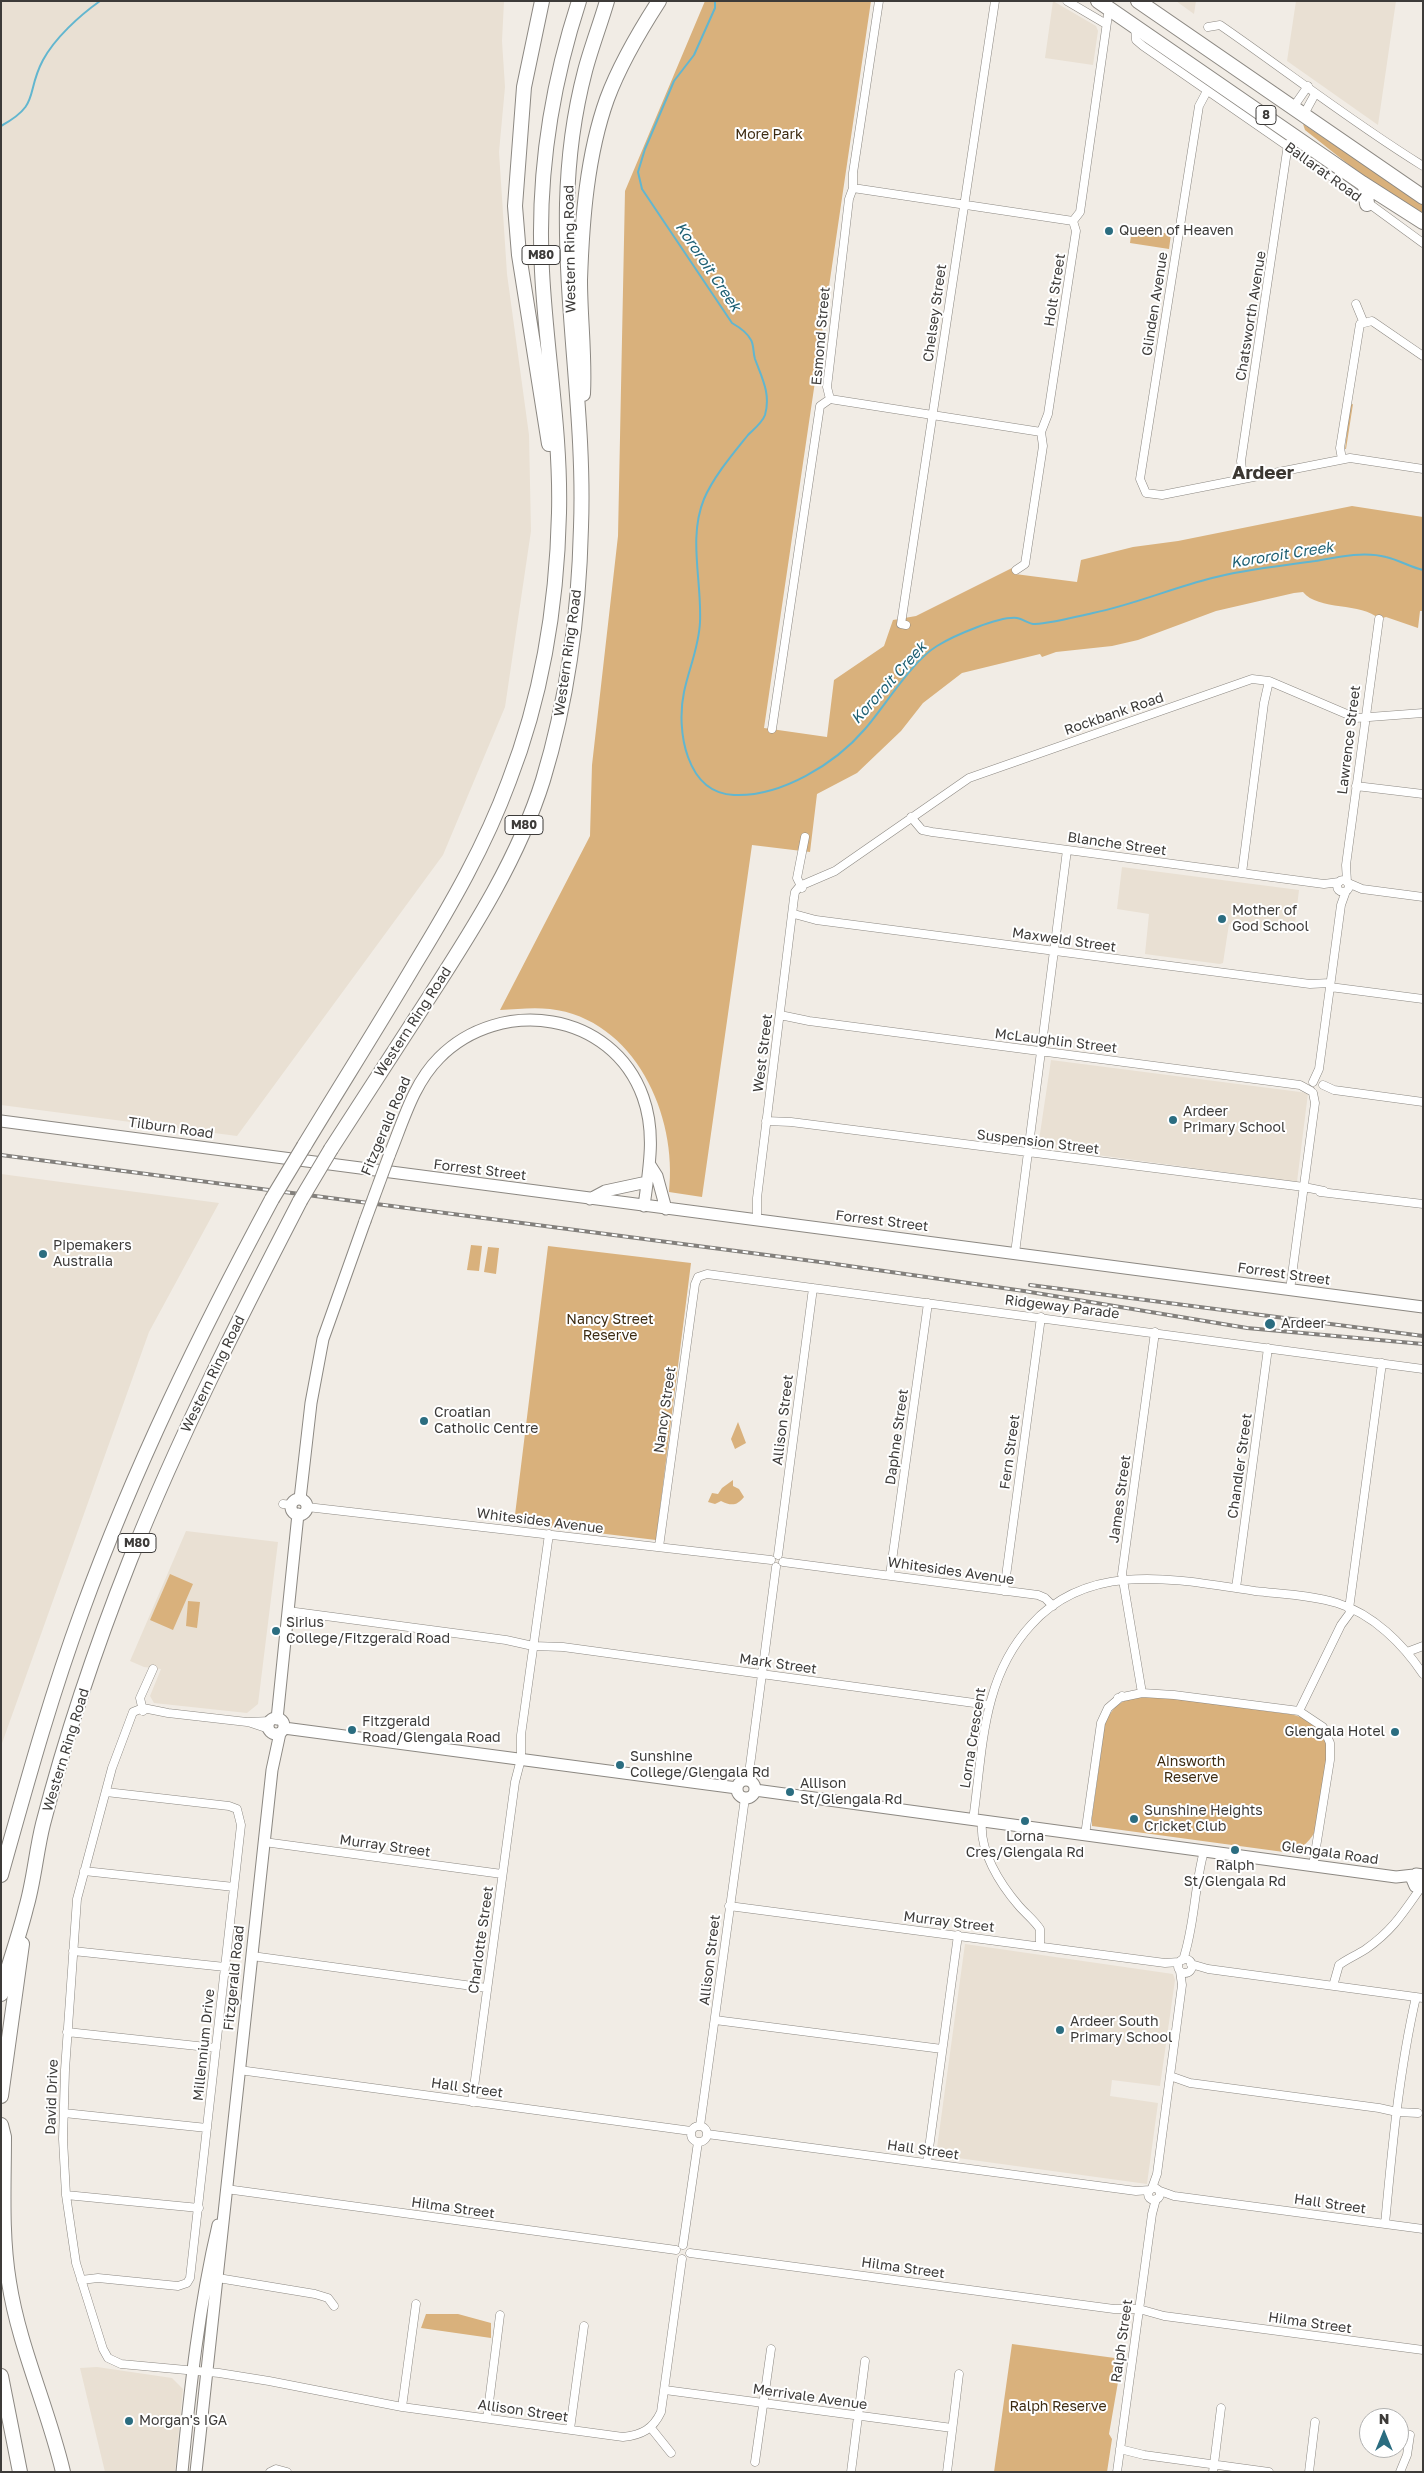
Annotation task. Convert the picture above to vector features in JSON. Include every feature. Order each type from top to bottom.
[{"type":"highway","points":[[542,1],[524,86],[516,206],[520,263],[559,511]]},
{"type":"highway","name":"Western Ring Road","points":[[1,1875],[37,1744],[104,1552],[166,1406],[208,1318],[272,1199],[461,886],[485,840],[510,780],[526,731],[547,642],[556,572],[559,511],[557,441],[542,269],[543,188],[556,92],[579,1]]},
{"type":"highway","name":"Western Ring Road","points":[[1,1994],[27,1906],[43,1824],[66,1744],[130,1560],[170,1465],[220,1355],[300,1201],[331,1149],[459,950],[497,886],[542,782],[558,722],[569,668],[581,527],[581,455],[570,311],[567,201],[571,154],[583,81],[607,1]]},
{"type":"highway","points":[[581,455],[584,372],[580,280],[584,228],[596,141],[607,99],[625,58],[659,1]]},
{"type":"highway","name":"8","points":[[1138,1],[1423,197]]},
{"type":"highway","name":"Ballarat Road","points":[[1103,5],[1363,184],[1423,222]]},
{"type":"highway","points":[[1292,134],[1298,112]]},
{"type":"highway","points":[[1345,186],[1363,184],[1367,204]]},
{"type":"highway","points":[[1,2096],[27,1906]]},
{"type":"highway","points":[[1,2125],[4,2137],[4,2231],[9,2282],[18,2321],[52,2428],[63,2472]]},
{"type":"highway","points":[[1,2376],[20,2472]]},
{"type":"street","name":"Esmond Street","points":[[772,729],[820,406],[830,399],[827,387],[848,199],[853,188],[852,174],[879,1]]},
{"type":"street","name":"Chelsey Street","points":[[906,625],[901,624],[995,1]]},
{"type":"street","points":[[1066,1],[1106,24]]},
{"type":"street","name":"Holt Street","points":[[1016,570],[1025,564],[1043,446],[1041,432],[1048,414],[1074,250],[1076,230],[1073,221],[1080,212],[1106,24],[1103,5]]},
{"type":"street","points":[[1208,27],[1220,25],[1308,86],[1315,94],[1423,166]]},
{"type":"street","name":"Ballarat Road","points":[[1135,26],[1136,40],[1142,46],[1207,91],[1289,152],[1345,186],[1367,204],[1423,243]]},
{"type":"street","points":[[1298,112],[1308,86]]},
{"type":"street","name":"Glinden Avenue","points":[[1207,91],[1199,106],[1140,479],[1146,493],[1162,495],[1243,478]]},
{"type":"street","points":[[1298,112],[1315,94]]},
{"type":"street","name":"Chatsworth Avenue","points":[[1243,478],[1241,461],[1292,134]]},
{"type":"street","points":[[853,188],[1073,221]]},
{"type":"street","points":[[1356,304],[1363,321]]},
{"type":"street","points":[[1342,459],[1340,448],[1357,334],[1363,321]]},
{"type":"street","points":[[1363,321],[1372,321],[1423,356]]},
{"type":"street","points":[[830,399],[1041,432]]},
{"type":"street","points":[[1243,478],[1350,458],[1423,469]]},
{"type":"street","name":"Lawrence Street","points":[[1290,1290],[1379,619]]},
{"type":"street","name":"Rockbank Road","points":[[801,888],[822,882],[911,817],[969,778],[1241,682],[1252,679],[1267,680],[1356,718],[1423,713]]},
{"type":"street","points":[[1242,873],[1267,680]]},
{"type":"street","points":[[1356,786],[1423,794]]},
{"type":"street","name":"Blanche Street","points":[[911,817],[922,830],[932,832],[1423,896]]},
{"type":"street","name":"West Street","points":[[753,1220],[793,915],[801,888],[797,878],[804,837]]},
{"type":"street","points":[[1014,1253],[1067,850]]},
{"type":"street","name":"Maxweld Street","points":[[793,915],[816,920],[1423,999]]},
{"type":"street","name":"McLaughlin Street","points":[[780,1018],[1423,1102]]},
{"type":"street","name":"Fitzgerald Road","points":[[196,2472],[217,2292],[226,2189],[272,1770],[288,1611],[296,1506],[322,1339],[413,1096],[422,1078],[438,1058],[455,1043],[476,1030],[496,1023],[538,1020],[562,1023],[578,1029],[597,1040],[625,1064],[642,1095],[651,1128],[650,1165],[644,1206]]},
{"type":"street","name":"Suspension Street","points":[[767,1118],[1423,1204]]},
{"type":"street","name":"Tilburn Road","points":[[1,1120],[337,1165]]},
{"type":"street","name":"Forrest Street","points":[[337,1165],[1423,1307]]},
{"type":"street","points":[[650,1165],[657,1176],[666,1208]]},
{"type":"street","points":[[590,1199],[605,1191],[647,1182]]},
{"type":"street","name":"Ridgeway Parade","points":[[698,1277],[707,1274],[1423,1369]]},
{"type":"street","name":"Nancy Street","points":[[659,1547],[695,1284],[698,1277]]},
{"type":"street","name":"Allison Street","points":[[777,1559],[813,1288]]},
{"type":"street","name":"Daphne Street","points":[[890,1575],[928,1303]]},
{"type":"street","name":"Fern Street","points":[[1004,1591],[1041,1317]]},
{"type":"street","name":"James Street","points":[[1142,1690],[1122,1579],[1155,1332]]},
{"type":"street","name":"Chandler Street","points":[[1236,1588],[1268,1348]]},
{"type":"street","points":[[1300,1712],[1341,1625],[1352,1588],[1382,1364]]},
{"type":"street","name":"Whitesides Avenue","points":[[296,1506],[777,1559],[1038,1595],[1045,1598],[1052,1606]]},
{"type":"street","name":"Charlotte Street","points":[[472,2102],[549,1534]]},
{"type":"street","points":[[748,1781],[776,1567],[781,1565],[777,1559]]},
{"type":"street","points":[[1122,1579],[1158,1578],[1330,1601],[1347,1608],[1385,1631],[1406,1652],[1423,1674]]},
{"type":"street","name":"Lorna Crescent","points":[[1038,1946],[1038,1925],[1014,1901],[993,1868],[978,1821],[989,1705],[997,1677],[1007,1656],[1032,1623],[1052,1606],[1083,1590],[1122,1579]]},
{"type":"street","name":"Mark Street","points":[[288,1611],[989,1705]]},
{"type":"street","points":[[1406,1652],[1423,1646]]},
{"type":"street","points":[[1412,1659],[1423,1650]]},
{"type":"street","points":[[153,1669],[143,1693],[144,1710],[247,1722],[737,1788]]},
{"type":"street","points":[[1085,1835],[1101,1723],[1108,1708],[1118,1698],[1142,1690],[1300,1712],[1323,1727],[1330,1743],[1330,1760],[1314,1866]]},
{"type":"street","name":"David Drive","points":[[144,1710],[129,1726],[106,1792],[77,1899],[63,2139],[66,2195],[76,2263],[103,2349],[108,2358],[121,2364],[219,2373]]},
{"type":"street","points":[[748,1781],[753,1784],[755,1790],[751,1796],[745,1798],[739,1794],[737,1788],[740,1782],[748,1781]]},
{"type":"street","name":"Glengala Road","points":[[755,1790],[1418,1879]]},
{"type":"street","name":"Millennium Drive","points":[[81,2280],[98,2278],[171,2286],[187,2283],[192,2270],[241,1825],[237,1809],[220,1804],[106,1792]]},
{"type":"street","name":"Allison Street","points":[[700,2126],[745,1798]]},
{"type":"street","name":"Murray Street","points":[[264,1842],[502,1874]]},
{"type":"street","name":"Ralph Street","points":[[1116,2472],[1200,1850]]},
{"type":"street","points":[[84,1871],[234,1887]]},
{"type":"street","points":[[1333,1986],[1339,1965],[1364,1950],[1401,1918],[1412,1902],[1418,1879]]},
{"type":"street","name":"Murray Street","points":[[729,1906],[1416,1997]]},
{"type":"street","points":[[927,2163],[958,1935]]},
{"type":"street","points":[[73,1951],[225,1967]]},
{"type":"street","points":[[252,1956],[487,1988]]},
{"type":"street","points":[[1382,2224],[1410,2016],[1416,1997]]},
{"type":"street","points":[[715,2020],[942,2049]]},
{"type":"street","points":[[68,2032],[216,2048]]},
{"type":"street","name":"Hall Street","points":[[239,2070],[691,2131]]},
{"type":"street","points":[[1170,2080],[1420,2113]]},
{"type":"street","points":[[64,2113],[208,2128]]},
{"type":"street","points":[[700,2126],[705,2129],[707,2134],[705,2139],[698,2142],[693,2139],[691,2131],[695,2127],[700,2126]]},
{"type":"street","name":"Hall Street","points":[[707,2134],[1423,2229]]},
{"type":"street","points":[[684,2245],[698,2142]]},
{"type":"street","name":"Fitzgerald Road","points":[[182,2472],[192,2371],[204,2294],[226,2189]]},
{"type":"street","name":"Hilma Street","points":[[226,2189],[676,2250]]},
{"type":"street","points":[[66,2195],[199,2208]]},
{"type":"street","points":[[684,2245],[690,2253],[688,2257],[682,2259],[677,2257],[676,2250],[678,2246],[684,2245]]},
{"type":"street","name":"Hilma Street","points":[[690,2253],[1423,2350]]},
{"type":"street","points":[[671,2453],[651,2428],[661,2412],[682,2259]]},
{"type":"street","points":[[204,2294],[209,2282],[218,2278],[315,2294],[328,2298],[334,2306]]},
{"type":"street","points":[[217,2292],[234,2282]]},
{"type":"street","points":[[402,2407],[416,2304]]},
{"type":"street","points":[[487,2418],[500,2316]]},
{"type":"street","points":[[570,2430],[584,2326]]},
{"type":"street","points":[[755,2462],[770,2349]]},
{"type":"street","points":[[851,2472],[865,2361]]},
{"type":"street","name":"Allison Street","points":[[219,2373],[402,2407],[623,2437],[634,2436],[651,2428]]},
{"type":"street","points":[[947,2472],[960,2374]]},
{"type":"street","name":"Merrivale Avenue","points":[[665,2390],[952,2428]]},
{"type":"street","points":[[1213,2468],[1221,2408]]},
{"type":"street","points":[[1309,2472],[1315,2422]]},
{"type":"street","points":[[1400,2472],[1407,2455],[1410,2435]]},
{"type":"street","points":[[1119,2452],[1213,2468],[1269,2472]]},
{"type":"street","points":[[270,2472],[276,2469],[288,2472]]},
{"type":"shaded area","points":[[1,1],[504,1],[502,41],[505,87],[499,152],[507,274],[529,435],[531,531],[505,707],[443,855],[237,1136],[1,1105]]},
{"type":"shaded area","points":[[1053,1],[1096,26],[1098,31],[1093,65],[1045,58]]},
{"type":"shaded area","points":[[1176,1],[1196,1],[1194,14]]},
{"type":"shaded area","points":[[1296,1],[1396,1],[1378,125],[1287,61]]},
{"type":"shaded area","name":"Mother of God School","points":[[1122,867],[1299,890],[1294,932],[1229,924],[1223,963],[1220,964],[1145,954],[1149,914],[1117,909]]},
{"type":"shaded area","name":"Ardeer Primary School","points":[[1051,1060],[1308,1093],[1297,1182],[1038,1147]]},
{"type":"shaded area","points":[[1,1174],[219,1203],[149,1332],[1,1746]]},
{"type":"shaded area","points":[[186,1531],[278,1542],[258,1704],[247,1713],[154,1703],[150,1696],[161,1669],[144,1667],[130,1661]]},
{"type":"shaded area","name":"Ardeer South Primary School","points":[[965,1944],[1173,1974],[1175,1980],[1160,2086],[1112,2080],[1110,2096],[1158,2103],[1147,2184],[936,2155]]},
{"type":"shaded area","points":[[97,2367],[172,2378],[183,2389],[175,2472],[105,2472],[80,2368]]},
{"type":"green space","name":"More Park","points":[[705,1],[871,1],[764,728],[827,737],[834,680],[884,646],[893,620],[916,616],[1012,568],[1015,574],[1077,582],[1081,560],[1133,547],[1178,541],[1352,506],[1423,517],[1423,611],[1420,611],[1418,628],[1386,617],[1379,619],[1362,610],[1319,602],[1303,592],[1294,593],[1216,611],[1138,640],[1112,646],[1056,652],[1042,657],[1040,654],[962,673],[923,703],[901,731],[857,773],[817,794],[810,852],[752,845],[702,1197],[669,1192],[670,1163],[666,1133],[658,1103],[645,1076],[627,1051],[606,1031],[580,1017],[550,1009],[500,1010],[590,836],[592,765],[618,536],[625,191]]},
{"type":"green space","points":[[1303,124],[1423,204],[1423,214],[1363,176],[1305,130]]},
{"type":"green space","points":[[1132,228],[1171,234],[1169,249],[1130,243]]},
{"type":"green space","points":[[1353,404],[1346,449],[1345,449],[1350,405]]},
{"type":"green space","points":[[471,1245],[482,1246],[479,1271],[467,1270]]},
{"type":"green space","name":"Nancy Street Reserve","points":[[548,1246],[691,1263],[656,1540],[514,1523]]},
{"type":"green space","points":[[488,1247],[499,1248],[496,1274],[484,1272]]},
{"type":"green space","points":[[738,1422],[746,1443],[735,1449],[731,1439]]},
{"type":"green space","points":[[733,1480],[733,1486],[739,1489],[744,1497],[739,1502],[728,1504],[721,1501],[715,1504],[708,1502],[712,1493],[718,1494],[722,1488]]},
{"type":"green space","points":[[170,1574],[193,1584],[173,1630],[150,1620]]},
{"type":"green space","points":[[188,1601],[200,1602],[197,1628],[186,1626]]},
{"type":"green space","name":"Ainsworth Reserve","points":[[1146,1695],[1289,1714],[1306,1719],[1316,1726],[1323,1734],[1325,1740],[1326,1758],[1318,1821],[1316,1829],[1309,1840],[1291,1853],[1092,1826],[1105,1723],[1113,1710],[1121,1703]]},
{"type":"green space","points":[[426,2314],[458,2314],[491,2323],[491,2338],[421,2328]]},
{"type":"green space","name":"Ralph Reserve","points":[[1012,2344],[1122,2359],[1109,2434],[1112,2439],[1107,2472],[994,2472]]},
{"type":"waterway","name":"Kororoit Creek","points":[[1,126],[14,118],[27,104],[43,60],[54,44],[76,20],[100,1]]},
{"type":"waterway","name":"Kororoit Creek","points":[[715,1],[715,8],[694,55],[674,81],[645,149],[638,172],[642,189],[732,323],[745,332],[751,340],[767,400],[764,418],[736,450],[713,482],[699,514],[696,544],[700,622],[696,649],[684,692],[682,724],[688,757],[695,772],[705,783],[718,792],[734,795],[752,794],[770,790],[806,776],[823,766],[853,742],[918,662],[928,653],[954,637],[988,623],[1009,618],[1017,618],[1035,624],[1057,621],[1123,606],[1225,575],[1350,555],[1378,555],[1423,570]]},
{"type":"railway","points":[[1,1155],[828,1263],[1024,1291],[1247,1328],[1423,1344]]},
{"type":"railway","points":[[1030,1285],[1423,1336]]},
{"type":"place","name":"Queen of Heaven","points":[[1109,231]]},
{"type":"place","name":"Mother of God School","points":[[1222,919]]},
{"type":"place","name":"Ardeer Primary School","points":[[1173,1120]]},
{"type":"place","name":"Pipemakers Australia","points":[[43,1254]]},
{"type":"place","name":"Ardeer","points":[[1270,1324]]},
{"type":"place","name":"Croatian Catholic Centre","points":[[424,1421]]},
{"type":"place","name":"Sirius College/Fitzgerald Road","points":[[276,1631]]},
{"type":"place","name":"Fitzgerald Road/Glengala Road","points":[[352,1730]]},
{"type":"place","name":"Glengala Hotel","points":[[1395,1732]]},
{"type":"place","name":"Sunshine College/Glengala Rd","points":[[620,1765]]},
{"type":"place","name":"Allison St/Glengala Rd","points":[[790,1792]]},
{"type":"place","name":"Sunshine Heights Cricket Club","points":[[1134,1819]]},
{"type":"place","name":"Lorna Cres/Glengala Rd","points":[[1025,1821]]},
{"type":"place","name":"Ralph St/Glengala Rd","points":[[1235,1850]]},
{"type":"place","name":"Ardeer South Primary School","points":[[1060,2030]]},
{"type":"place","name":"Morgan's IGA","points":[[129,2421]]},
{"type":"district","name":"Ardeer","points":[[1263,473]]}]
